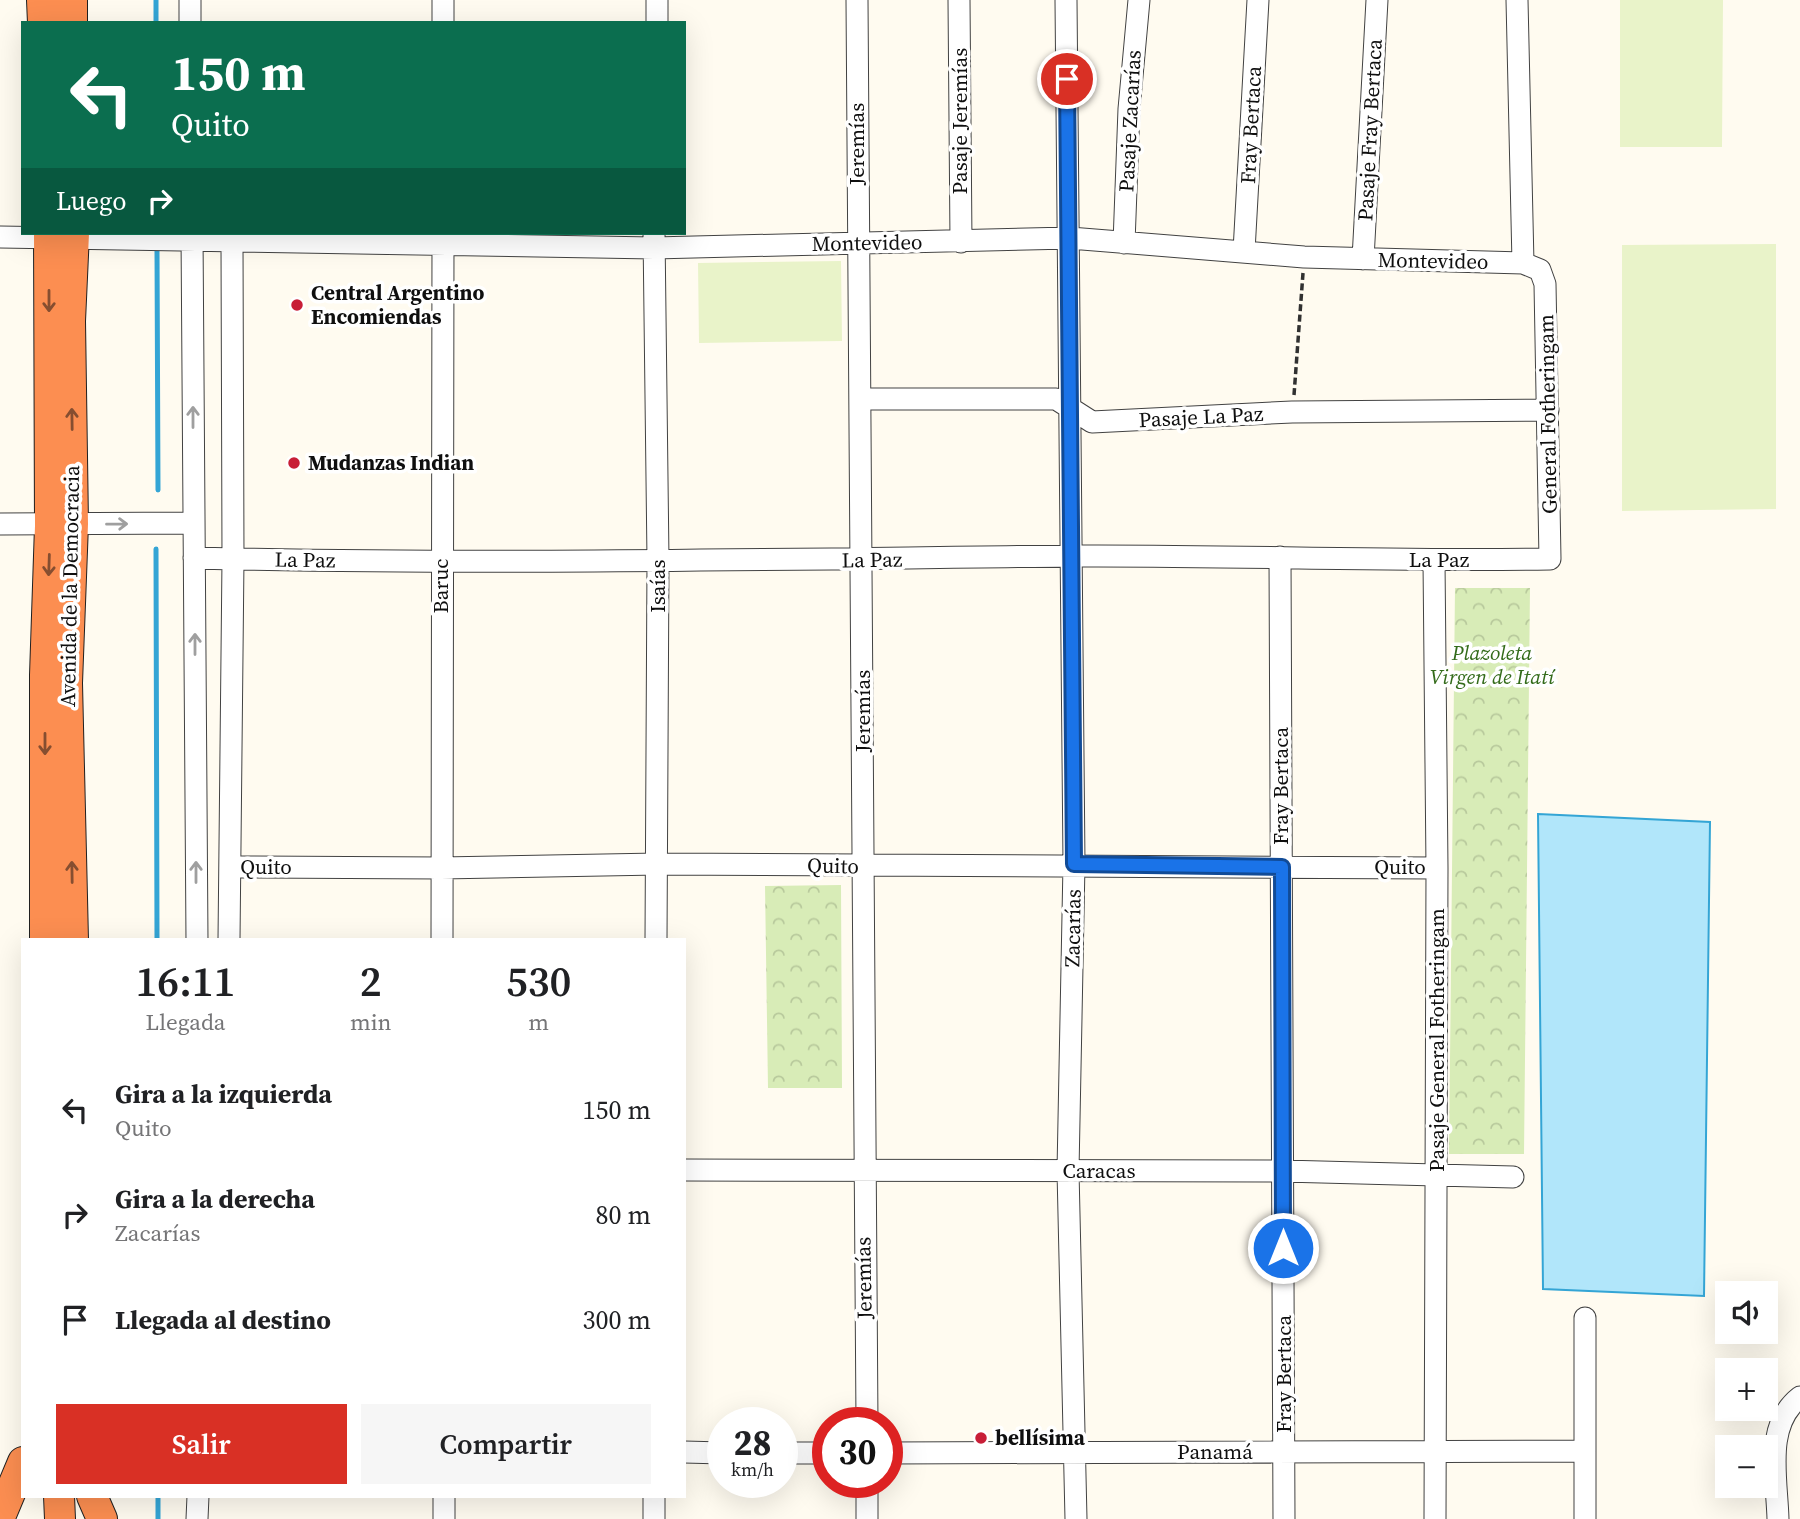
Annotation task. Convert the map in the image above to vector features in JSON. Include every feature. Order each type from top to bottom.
[{"type":"highway","points":[[42,0],[43,21]]},
{"type":"highway","points":[[72,0],[72,21]]},
{"type":"highway","name":"Avenida de la Democracia","points":[[45,938],[46,676],[62,525],[70,321],[61,236]]},
{"type":"highway","name":"Avenida de la Democracia","points":[[61,236],[62,525],[73,938]]},
{"type":"highway","points":[[0,1517],[21,1467]]},
{"type":"highway","points":[[59,1498],[60,1519]]},
{"type":"highway","points":[[92,1498],[94,1519]]},
{"type":"highway","points":[[93,1498],[102,1519]]},
{"type":"street","points":[[190,0],[190,21]]},
{"type":"street","points":[[443,0],[443,21]]},
{"type":"street","points":[[657,0],[657,21]]},
{"type":"street","name":"Jeremías","points":[[857,0],[864,866],[863,1171],[867,1407]]},
{"type":"street","name":"Pasaje Jeremías","points":[[959,0],[961,242]]},
{"type":"street","name":"Zacarías","points":[[1066,0],[1074,864],[1068,1171],[1076,1519]]},
{"type":"street","name":"Pasaje Zacarías","points":[[1124,243],[1129,109],[1139,0]]},
{"type":"street","name":"Fray Bertaca","points":[[1244,251],[1258,0]]},
{"type":"street","name":"Pasaje Fray Bertaca","points":[[1363,260],[1377,0]]},
{"type":"street","name":"General Fotheringam","points":[[1517,0],[1531,266],[1545,284],[1550,559]]},
{"type":"street","name":"Montevideo","points":[[0,237],[192,237],[232,243],[443,239],[858,243],[1070,239],[1304,257],[1531,266]]},
{"type":"street","points":[[192,237],[197,938]]},
{"type":"street","name":"Baruc","points":[[442,938],[443,239]]},
{"type":"street","name":"Isaías","points":[[654,241],[658,560],[656,938]]},
{"type":"street","points":[[229,938],[233,559],[232,243]]},
{"type":"street","name":"Pasaje La Paz","points":[[861,400],[1056,399],[1092,422],[1292,412],[1548,410]]},
{"type":"street","points":[[0,524],[192,523]]},
{"type":"street","name":"La Paz","points":[[194,558],[441,562],[862,561],[1073,556],[1434,561],[1550,559]]},
{"type":"street","name":"Fray Bertaca","points":[[1280,557],[1284,1519]]},
{"type":"street","name":"Pasaje General Fotheringam","points":[[1434,561],[1437,868],[1435,1519]]},
{"type":"street","name":"Quito","points":[[230,867],[1074,864],[1437,868]]},
{"type":"street","name":"Caracas","points":[[686,1170],[1283,1171],[1513,1177]]},
{"type":"street","points":[[1585,1318],[1585,1519]]},
{"type":"street","points":[[1778,1519],[1776,1433],[1788,1406],[1800,1397]]},
{"type":"street","name":"Panamá","points":[[903,1453],[1284,1453],[1435,1449],[1585,1451]]},
{"type":"street","points":[[686,1452],[707,1452]]},
{"type":"street","points":[[197,1519],[198,1498]]},
{"type":"street","points":[[444,1498],[444,1519]]},
{"type":"street","points":[[654,1498],[654,1519]]},
{"type":"street","points":[[867,1498],[867,1519]]},
{"type":"path","points":[[1292,412],[1304,257]]},
{"type":"green space","points":[[1620,0],[1723,0],[1722,147],[1620,147]]},
{"type":"green space","points":[[1776,244],[1776,509],[1622,511],[1622,245]]},
{"type":"green space","points":[[841,261],[842,341],[699,343],[698,263]]},
{"type":"green space","name":"Plazoleta Virgen de Itatí","points":[[1455,588],[1530,588],[1524,1154],[1449,1154]]},
{"type":"green space","points":[[841,885],[842,1088],[768,1088],[765,886]]},
{"type":"water","points":[[1538,814],[1710,822],[1704,1296],[1543,1289]]},
{"type":"waterway","points":[[156,0],[156,21]]},
{"type":"waterway","points":[[157,250],[158,490]]},
{"type":"waterway","points":[[156,549],[157,938]]},
{"type":"waterway","points":[[158,1498],[158,1519]]},
{"type":"place","name":"Central Argentino Encomiendas","points":[[297,305]]},
{"type":"place","name":"Mudanzas Indian","points":[[294,463]]},
{"type":"place","name":"bellísima","points":[[981,1438]]},
{"type":"route","points":[[1067,79],[1074,864],[1282,867],[1283,1248]]}]
